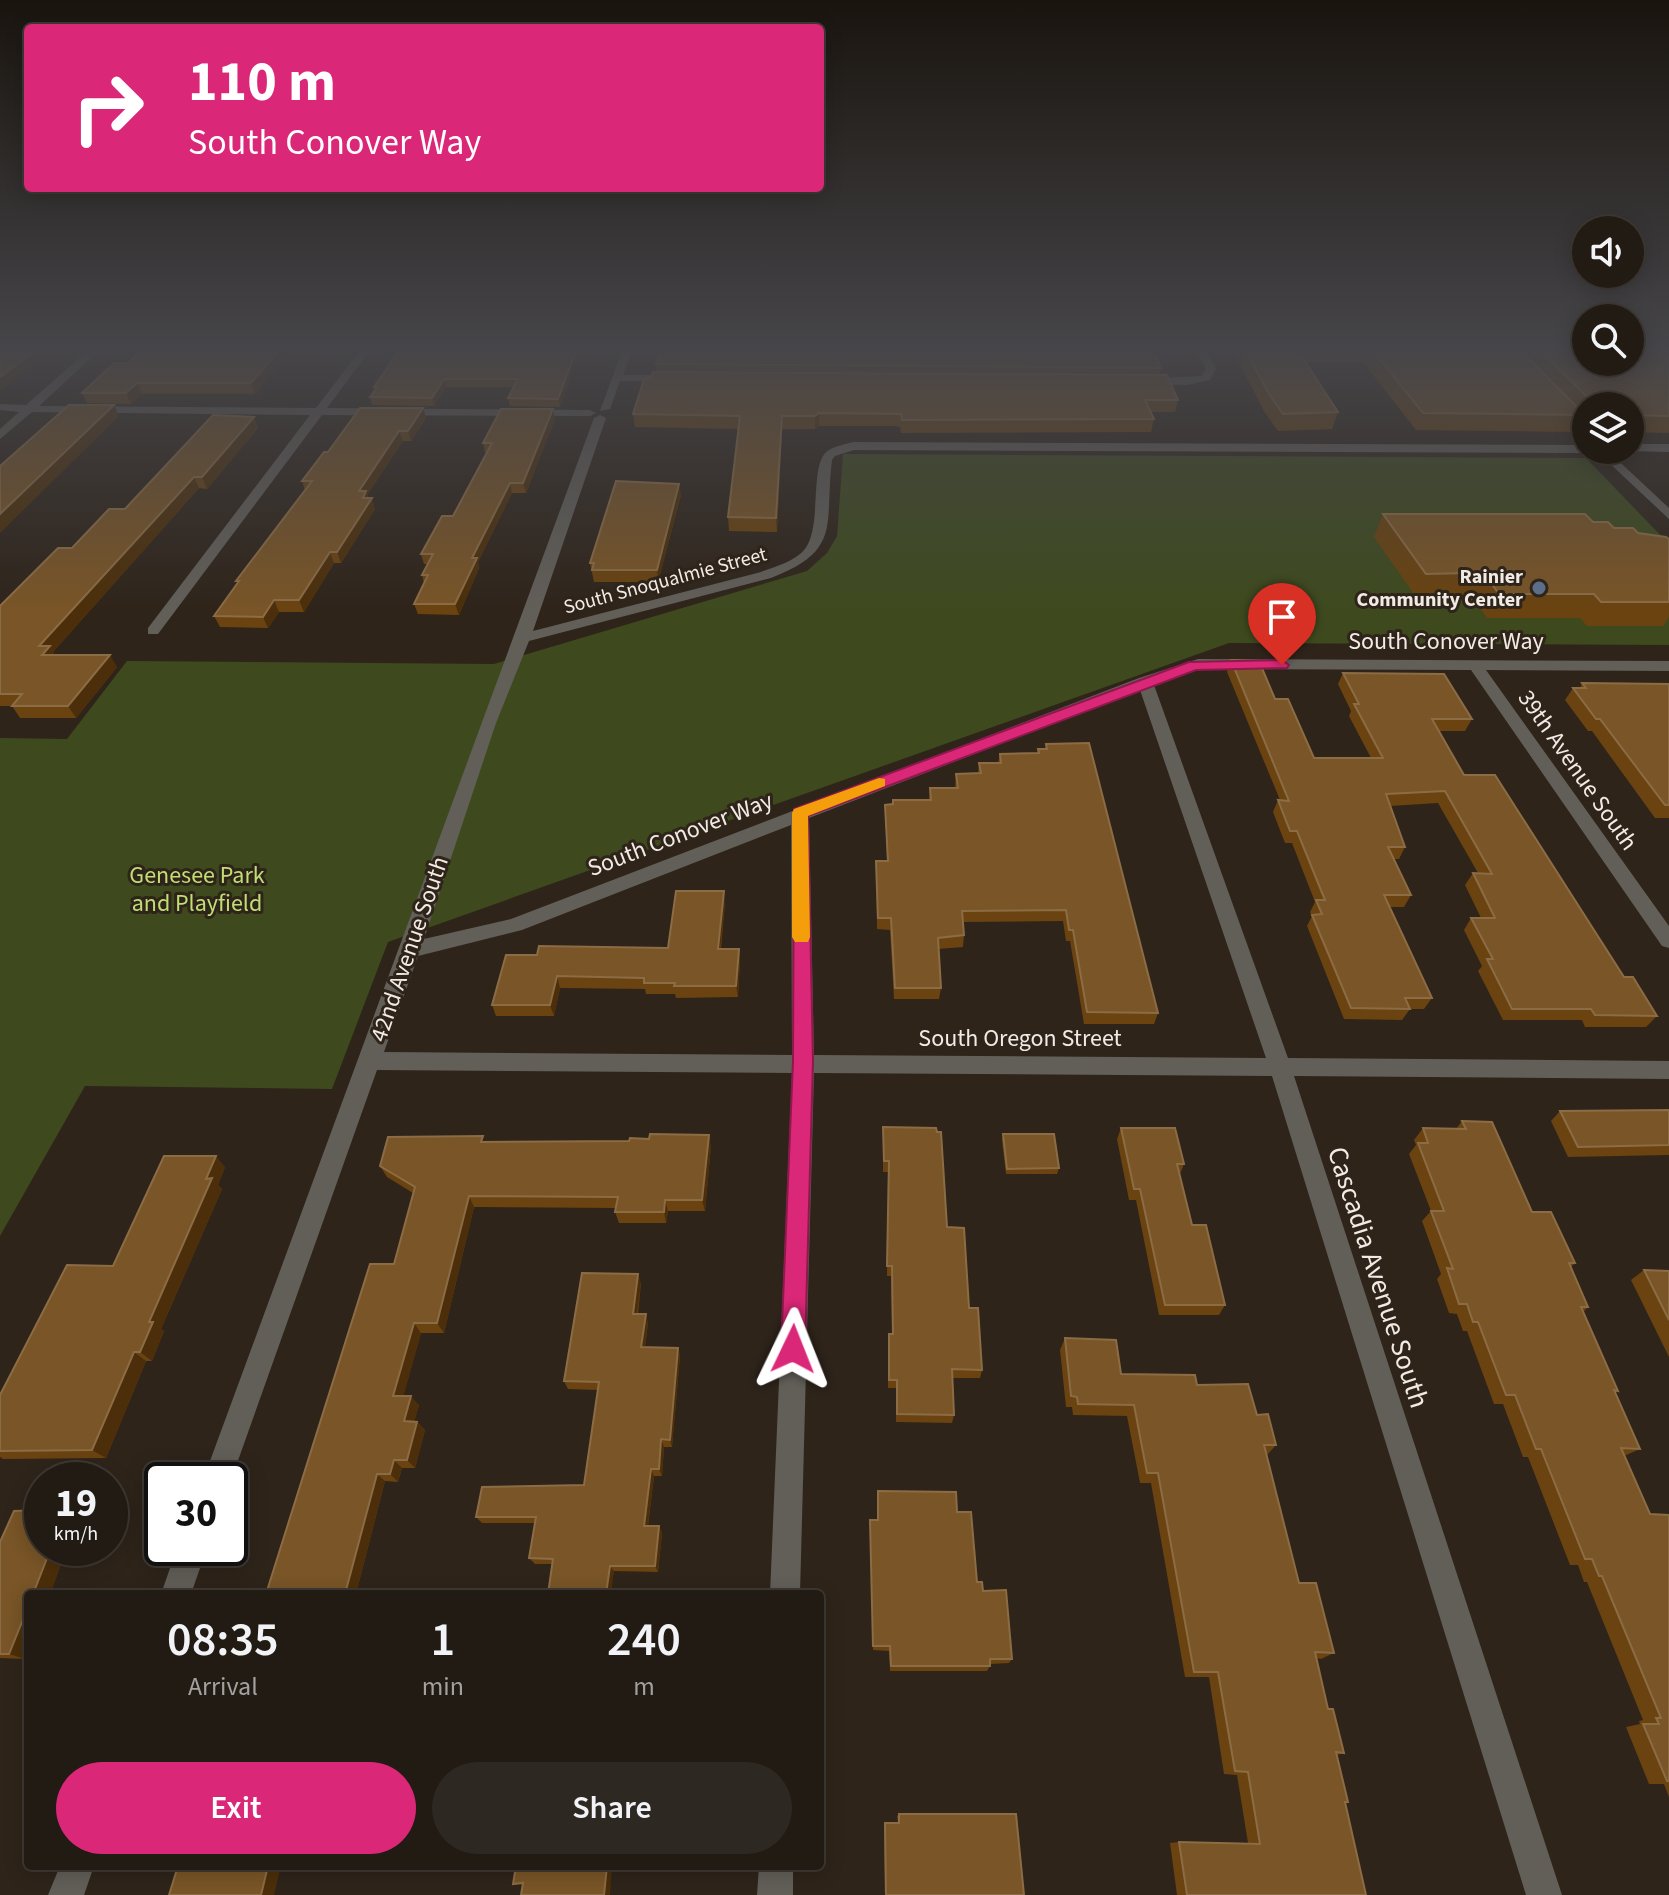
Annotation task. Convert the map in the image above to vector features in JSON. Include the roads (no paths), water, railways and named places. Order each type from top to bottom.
[{"type":"street","points":[[153,631],[301,433]]},
{"type":"street","name":"42nd Avenue South","points":[[224,1462],[410,950],[488,723],[523,638],[591,433]]},
{"type":"street","name":"South Snoqualmie Street","points":[[523,638],[766,575],[803,559],[812,549],[819,532],[826,460],[840,449],[866,445],[1572,450]]},
{"type":"street","points":[[1644,448],[1669,448]]},
{"type":"street","points":[[1623,464],[1669,515]]},
{"type":"street","name":"South Conover Way","points":[[410,950],[515,925],[1145,681],[1198,664],[1669,666]]},
{"type":"street","name":"39th Avenue South","points":[[1475,665],[1669,941]]},
{"type":"street","name":"Cascadia Avenue South","points":[[1145,681],[1280,1066],[1544,1895]]},
{"type":"street","points":[[785,1590],[803,1061],[800,813]]},
{"type":"street","name":"South Oregon Street","points":[[370,1061],[803,1061],[1669,1070]]},
{"type":"street","points":[[177,1590],[186,1566]]},
{"type":"street","points":[[66,1895],[75,1870]]},
{"type":"street","points":[[775,1895],[776,1870]]},
{"type":"place","name":"Rainier Community Center","points":[[1539,588]]},
{"type":"park label","name":"Genesee Park and Playfield","points":[[197,889]]}]
